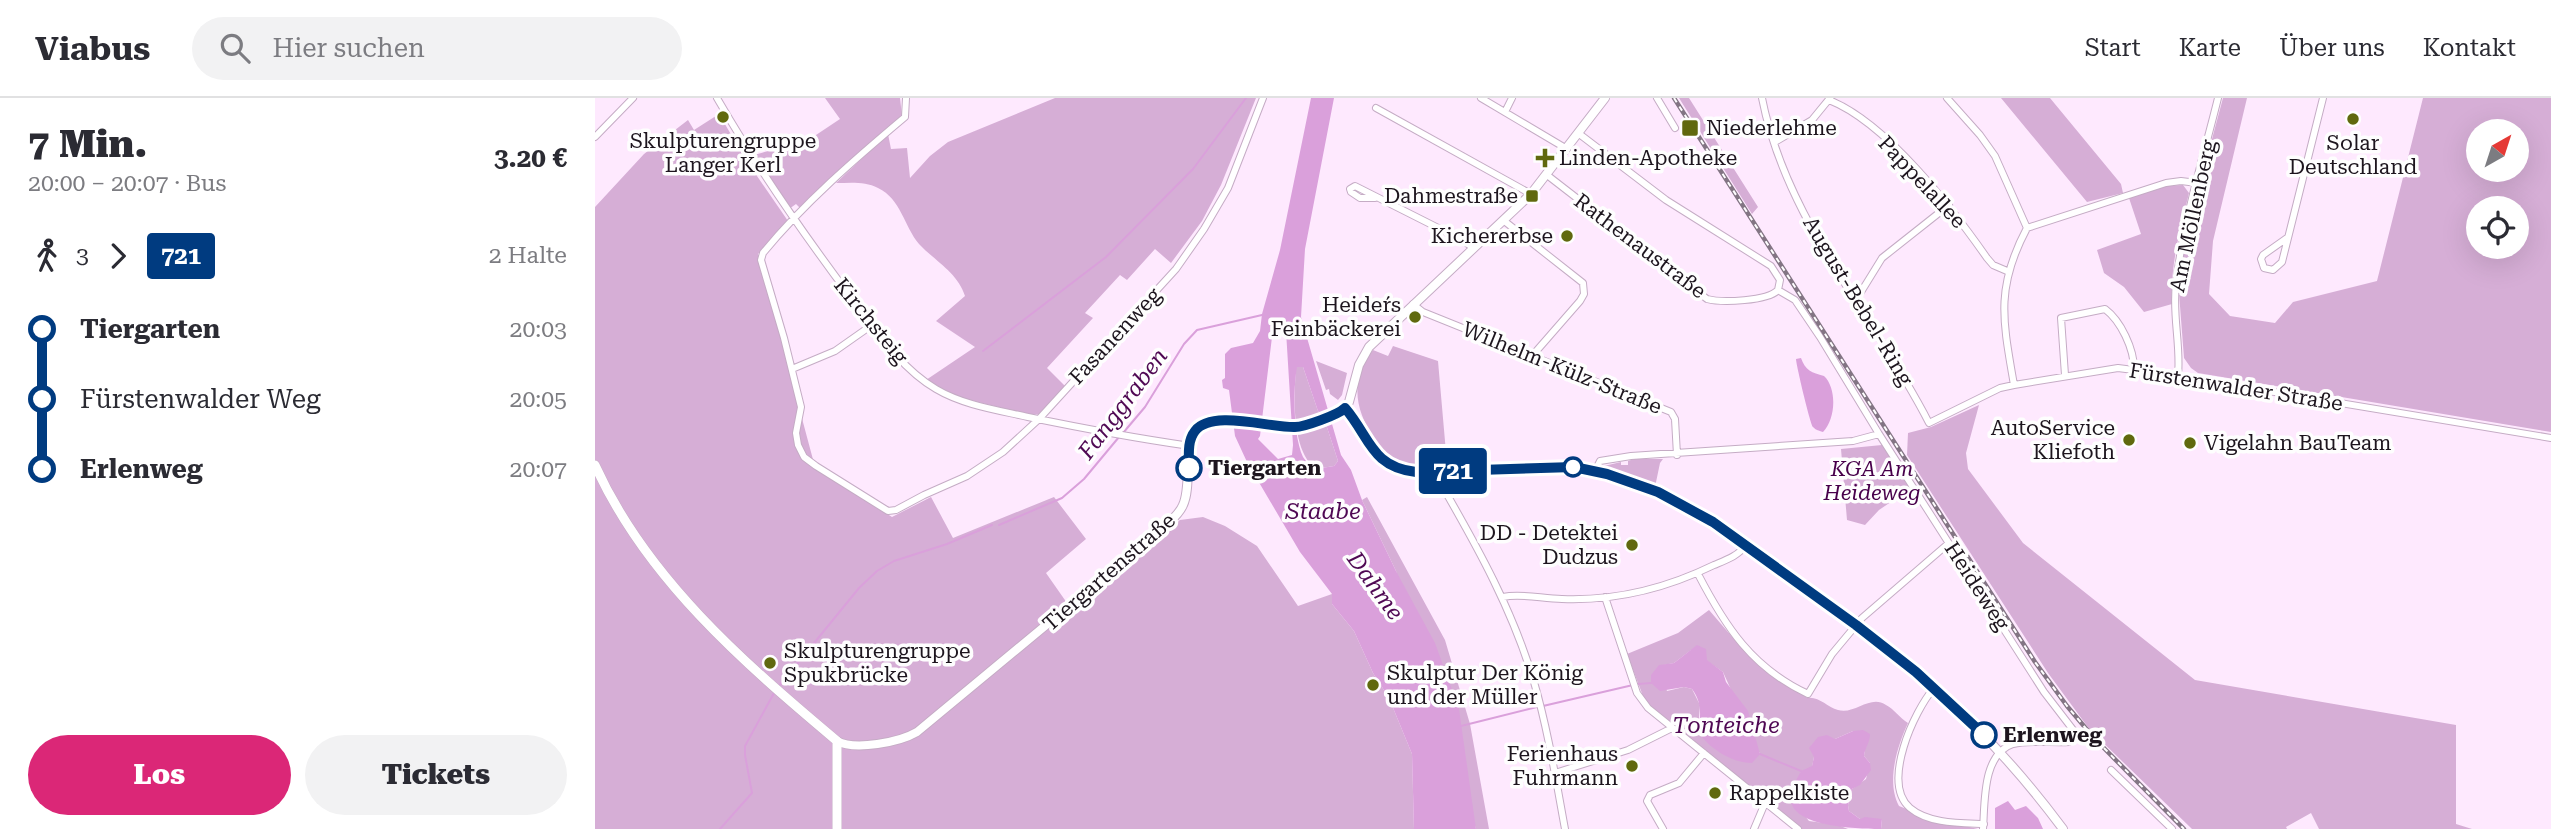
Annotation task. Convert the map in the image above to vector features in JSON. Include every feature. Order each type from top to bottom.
[{"type":"main road","points":[[595,465],[619,513],[666,579],[709,626],[837,741],[837,829]]},
{"type":"street","points":[[595,137],[633,98]]},
{"type":"street","name":"Kirchsteig","points":[[717,98],[793,220],[871,325],[901,360],[938,390],[967,402],[1039,419],[1120,436],[1190,446]]},
{"type":"street","points":[[871,325],[835,351],[792,369],[761,260],[763,253],[793,220],[905,117],[905,98]]},
{"type":"street","name":"Fasanenweg","points":[[792,369],[801,407],[796,433],[804,457],[874,503],[888,511],[897,510],[967,476],[1003,452],[1039,419],[1176,269],[1228,188],[1263,98]]},
{"type":"street","points":[[1481,98],[1567,149]]},
{"type":"street","points":[[1504,112],[1512,98]]},
{"type":"street","points":[[1190,446],[1193,434],[1203,425],[1239,421],[1295,427],[1345,408],[1364,355],[1386,329],[1531,194],[1605,98]]},
{"type":"street","points":[[1657,98],[1675,128]]},
{"type":"street","name":"August-Bebel-Ring","points":[[1762,98],[1775,142],[1815,237],[1853,300],[1902,372],[1929,423]]},
{"type":"street","points":[[1947,98],[1995,156],[2027,228]]},
{"type":"street","name":"Am Möllenberg","points":[[2178,376],[2176,282],[2218,98]]},
{"type":"street","points":[[2287,238],[2263,255],[2264,268],[2273,270],[2279,266],[2287,238],[2323,98]]},
{"type":"street","points":[[1775,142],[1812,120],[1830,99]]},
{"type":"street","name":"Pappelallee","points":[[1830,99],[1879,134],[1949,205],[1993,265],[2007,271]]},
{"type":"street","points":[[1376,108],[1531,194]]},
{"type":"street","points":[[1579,133],[1666,200],[1771,266],[1780,279],[1778,290]]},
{"type":"street","name":"Rathenaustraße","points":[[1547,175],[1707,299],[1769,297],[1778,290]]},
{"type":"street","points":[[2014,385],[2005,328],[2004,300],[2007,271],[2027,228],[2166,183],[2197,183]]},
{"type":"street","points":[[1375,198],[1465,241],[1473,248]]},
{"type":"street","points":[[1853,300],[1882,258],[1949,205]]},
{"type":"street","points":[[1503,220],[1583,283],[1584,294],[1580,301],[1532,356]]},
{"type":"street","name":"Heideweg","points":[[1778,290],[1795,300],[1820,337],[2044,692],[2074,731],[2070,742],[2017,743],[2001,752]]},
{"type":"street","name":"Wilhelm-Külz-Straße","points":[[1413,303],[1423,312],[1671,412],[1675,419],[1677,455]]},
{"type":"street","points":[[2065,375],[2061,318],[2105,309],[2111,313],[2133,354],[2134,369]]},
{"type":"street","name":"Fürstenwalder Straße","points":[[1929,423],[2000,388],[2100,369],[2134,369],[2551,438]]},
{"type":"street","points":[[1345,408],[1372,449],[1390,466],[1416,472],[1555,466],[1595,471],[1633,482],[1705,517],[1856,625],[1934,688],[2001,752],[2063,829]]},
{"type":"street","points":[[1595,471],[1597,464],[1604,460],[1631,456],[1677,455],[1853,441],[1879,434]]},
{"type":"street","name":"Tiergartenstraße","points":[[837,741],[860,745],[894,740],[917,732],[1076,602],[1178,514],[1187,494],[1190,446]]},
{"type":"street","points":[[1437,472],[1503,597],[1522,646],[1542,710],[1565,829]]},
{"type":"street","points":[[1697,574],[1724,623],[1750,653],[1782,680],[1808,694],[1832,654],[1856,625],[1949,543]]},
{"type":"street","points":[[1503,597],[1605,597],[1648,590],[1697,574],[1739,554],[1746,545]]},
{"type":"street","points":[[1605,597],[1637,693],[1649,708],[1798,829]]},
{"type":"street","points":[[1934,688],[1905,741],[1899,776],[1901,793],[1910,808],[1944,821],[1984,826],[1990,768],[2001,752]]},
{"type":"street","points":[[1555,773],[1628,750],[1672,728]]},
{"type":"street","points":[[1663,829],[1647,802],[1650,795],[1679,783],[1704,753]]},
{"type":"street","points":[[2111,770],[2172,829]]},
{"type":"street","points":[[1754,829],[1765,803]]},
{"type":"green space","points":[[825,98],[900,98],[902,116],[800,208],[796,204],[789,209],[754,155],[810,139],[840,119]]},
{"type":"green space","points":[[1055,98],[1256,98],[1221,185],[1202,221],[1171,263],[1155,249],[1127,280],[1120,275],[1085,313],[1093,318],[1047,368],[1065,386],[1039,414],[1032,415],[961,398],[926,380],[975,347],[936,321],[965,296],[962,288],[952,274],[919,244],[897,206],[886,193],[868,184],[836,183],[888,134],[891,149],[907,148],[910,178],[930,156],[948,142]]},
{"type":"green space","points":[[1679,98],[1689,98],[1758,207],[1752,214]]},
{"type":"green space","points":[[2001,98],[2050,98],[2121,184],[2123,193],[2087,202]]},
{"type":"green space","points":[[2223,98],[2247,98],[2213,241],[2209,294],[2230,316],[2275,323],[2293,302],[2377,281],[2423,98],[2551,98],[2551,432],[2198,373],[2184,358],[2178,280],[2181,255]]},
{"type":"green space","name":"Tiergarten","points":[[719,114],[746,160],[788,221],[758,254],[815,467],[892,517],[931,497],[953,538],[1054,497],[1086,539],[1046,573],[1074,613],[1180,520],[1203,517],[1225,526],[1257,546],[1298,606],[1332,594],[1332,604],[1354,631],[1373,673],[1389,698],[1412,754],[1414,829],[595,829],[595,207],[644,154],[688,120],[694,130]]},
{"type":"green space","points":[[2183,185],[2189,193],[2174,262],[2172,304],[2144,312],[2124,287],[2104,273],[2097,250],[2141,234],[2129,198],[2164,186]]},
{"type":"green space","points":[[1393,346],[1438,361],[1447,464],[1416,466],[1394,460],[1380,447],[1368,429],[1357,395],[1360,372],[1373,350],[1388,356]]},
{"type":"green space","points":[[1316,361],[1347,373],[1342,395],[1338,400],[1330,394],[1329,389],[1326,390]]},
{"type":"green space","points":[[1296,367],[1303,367],[1318,411],[1323,415],[1338,461],[1334,466],[1315,469],[1302,449],[1296,422]]},
{"type":"green space","points":[[1979,405],[1966,453],[1968,469],[2023,543],[2195,680],[2456,725],[2456,824],[2472,829],[2319,829],[2311,813],[2286,827],[2287,829],[2192,829],[2090,730],[2048,673],[1907,455],[1908,433],[1931,427]]},
{"type":"green space","name":"KGA Am Heideweg","points":[[1882,445],[1910,489],[1879,510],[1865,525],[1847,520],[1841,449]]},
{"type":"green space","points":[[1663,459],[1655,487],[1606,470],[1604,466],[1621,462],[1621,465],[1628,465],[1628,461]]},
{"type":"green space","points":[[1367,497],[1445,640],[1470,724],[1489,829],[1476,829],[1396,571],[1362,500]]},
{"type":"green space","points":[[1709,610],[1746,653],[1807,698],[1844,711],[1874,702],[1889,707],[1908,723],[1894,764],[1893,786],[1899,806],[1929,818],[1978,829],[1881,829],[1882,819],[1860,819],[1849,811],[1852,789],[1866,779],[1870,763],[1864,756],[1865,748],[1853,731],[1835,739],[1814,757],[1812,767],[1801,772],[1790,797],[1809,821],[1848,829],[1802,829],[1651,707],[1643,696],[1627,654],[1678,633]],"holes":[[[1691,650],[1723,672],[1760,754],[1725,753],[1706,740],[1698,731],[1700,705],[1692,689],[1684,687],[1667,691],[1659,666],[1674,663]]]},
{"type":"water","name":"Staabe","points":[[1311,98],[1334,98],[1305,249],[1301,317],[1341,455],[1351,470],[1362,500],[1396,571],[1435,643],[1459,709],[1476,829],[1414,829],[1412,754],[1389,698],[1373,673],[1354,631],[1332,604],[1332,594],[1300,552],[1247,462],[1235,436],[1229,390],[1223,388],[1222,380],[1225,378],[1225,354],[1231,348],[1253,343],[1260,331],[1262,314],[1280,250]],"holes":[[[1282,328],[1286,331],[1293,445],[1292,455],[1278,459],[1258,439],[1272,337]],[[1297,367],[1303,367],[1318,411],[1323,415],[1338,461],[1334,466],[1315,469],[1303,457],[1297,437],[1295,412]]]},
{"type":"water","points":[[1801,358],[1810,370],[1824,376],[1831,388],[1832,412],[1823,432],[1813,427],[1809,415],[1796,359]]},
{"type":"water","name":"Tonteiche","points":[[1697,645],[1706,649],[1707,660],[1723,672],[1726,682],[1748,711],[1760,754],[1752,763],[1729,757],[1714,749],[1702,737],[1698,731],[1699,704],[1692,689],[1684,687],[1660,691],[1651,683],[1651,675],[1659,665],[1674,663]]},
{"type":"water","name":"Tonteiche","points":[[1863,730],[1870,734],[1864,756],[1870,763],[1871,770],[1860,785],[1852,789],[1849,811],[1860,819],[1882,819],[1881,829],[1828,825],[1801,815],[1793,807],[1791,794],[1801,771],[1812,766],[1814,757],[1809,748],[1818,737],[1827,735],[1835,739],[1853,731]]},
{"type":"water","points":[[2008,801],[2015,810],[2026,806],[2038,818],[2043,829],[1995,829],[1995,808]]},
{"type":"waterway","points":[[983,351],[1106,257],[1193,169],[1246,98]]},
{"type":"waterway","name":"Fanggraben","points":[[1123,433],[1145,407],[1184,344],[1197,330],[1262,315]]},
{"type":"waterway","name":"Fanggraben","points":[[999,525],[1062,498],[1084,479],[1119,437]]},
{"type":"waterway","name":"Fanggraben","points":[[779,686],[859,588],[877,571],[894,561],[947,544],[992,525]]},
{"type":"waterway","points":[[1638,684],[1651,683]]},
{"type":"waterway","points":[[1543,706],[1633,685]]},
{"type":"waterway","name":"Fanggraben","points":[[720,829],[752,793],[745,746],[774,693]]},
{"type":"waterway","points":[[1461,726],[1537,707]]},
{"type":"waterway","points":[[1760,754],[1801,771]]},
{"type":"railway","points":[[1674,98],[2035,662],[2094,738],[2184,829]]},
{"type":"bus line","name":"721","points":[[1189,468],[1190,440],[1196,429],[1210,422],[1231,421],[1298,427],[1337,414],[1345,408],[1378,456],[1400,470],[1416,472],[1566,466],[1623,479],[1680,502],[1726,531],[1890,651],[1984,735]]},
{"type":"place","name":"Skulpturengruppe Langer Kerl","points":[[723,117]]},
{"type":"place","name":"Solar Deutschland","points":[[2353,119]]},
{"type":"place","name":"Niederlehme","points":[[1690,128]]},
{"type":"place","name":"Linden-Apotheke","points":[[1545,158]]},
{"type":"place","name":"Dahmestraße","points":[[1532,196]]},
{"type":"place","name":"Kichererbse","points":[[1567,236]]},
{"type":"place","name":"Heider´s Feinbäckerei","points":[[1415,317]]},
{"type":"place","name":"AutoService Kliefoth","points":[[2129,440]]},
{"type":"place","name":"Vigelahn BauTeam","points":[[2190,443]]},
{"type":"place","name":"Tiergarten","points":[[1189,468]]},
{"type":"place","name":"DD - Detektei Dudzus","points":[[1632,545]]},
{"type":"place","name":"Skulpturengruppe Spukbrücke","points":[[770,663]]},
{"type":"place","name":"Skulptur Der König und der Müller","points":[[1373,685]]},
{"type":"place","name":"Erlenweg","points":[[1984,735]]},
{"type":"place","name":"Ferienhaus Fuhrmann","points":[[1632,766]]},
{"type":"place","name":"Rappelkiste","points":[[1715,793]]},
{"type":"water label","name":"Dahme","points":[[1375,586]]}]
